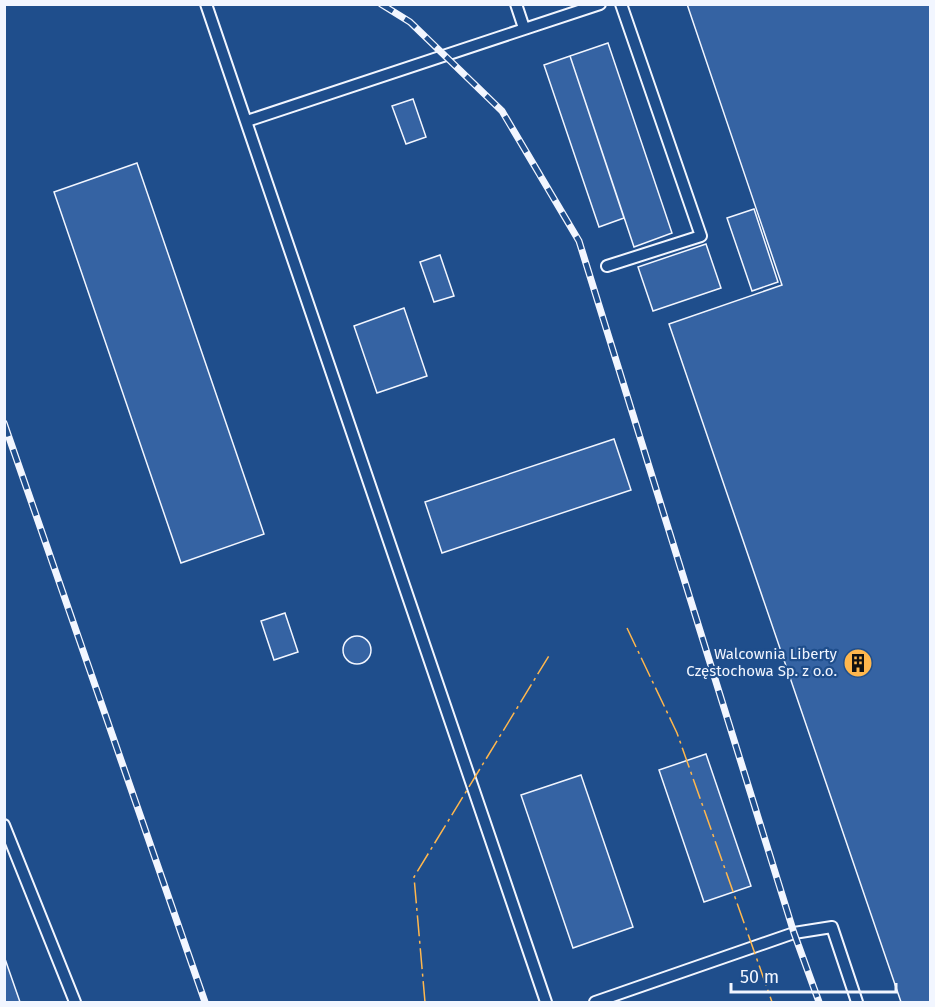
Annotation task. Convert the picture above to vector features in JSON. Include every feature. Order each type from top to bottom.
[{"type":"lane","points":[[206,4],[546,1002]]},
{"type":"lane","points":[[516,4],[524,28]]},
{"type":"lane","points":[[247,121],[600,4]]},
{"type":"lane","points":[[607,267],[701,236],[621,4]]},
{"type":"lane","points":[[4,825],[75,1002]]},
{"type":"lane","points":[[595,1002],[794,933],[832,927],[857,1002]]},
{"type":"building","name":"Walcownia Liberty Częstochowa Sp. z o.o.","points":[[687,4],[930,4],[930,1002],[901,1002],[669,324],[782,285]]},
{"type":"building","points":[[608,43],[672,233],[634,247],[570,56]]},
{"type":"building","points":[[570,56],[624,218],[599,227],[544,65]]},
{"type":"building","points":[[413,99],[426,137],[406,144],[392,106]]},
{"type":"building","points":[[137,163],[264,534],[181,563],[54,192]]},
{"type":"building","points":[[754,209],[778,282],[752,291],[727,218]]},
{"type":"building","points":[[706,244],[721,288],[653,311],[638,267]]},
{"type":"building","points":[[440,255],[454,296],[434,302],[420,262]]},
{"type":"building","points":[[404,308],[427,376],[377,393],[354,326]]},
{"type":"building","points":[[614,439],[631,490],[442,553],[425,502]]},
{"type":"building","points":[[285,613],[298,652],[274,660],[261,621]]},
{"type":"building","points":[[357,636],[367,640],[371,650],[367,660],[357,664],[347,660],[343,650],[347,640]]},
{"type":"building","points":[[706,754],[751,886],[704,902],[659,770]]},
{"type":"building","points":[[581,775],[633,927],[573,948],[521,795]]},
{"type":"building","points":[[4,956],[20,1002],[4,1002]]},
{"type":"railway","points":[[381,4],[410,22],[502,111],[579,241],[794,933],[819,1002]]},
{"type":"railway","points":[[4,423],[205,1002]]},
{"type":"power","points":[[627,628],[677,733],[772,1002]]},
{"type":"power","points":[[425,1002],[414,877],[550,654]]},
{"type":"place","name":"Walcownia Liberty Częstochowa Sp. z o.o.","points":[[858,663]]}]
